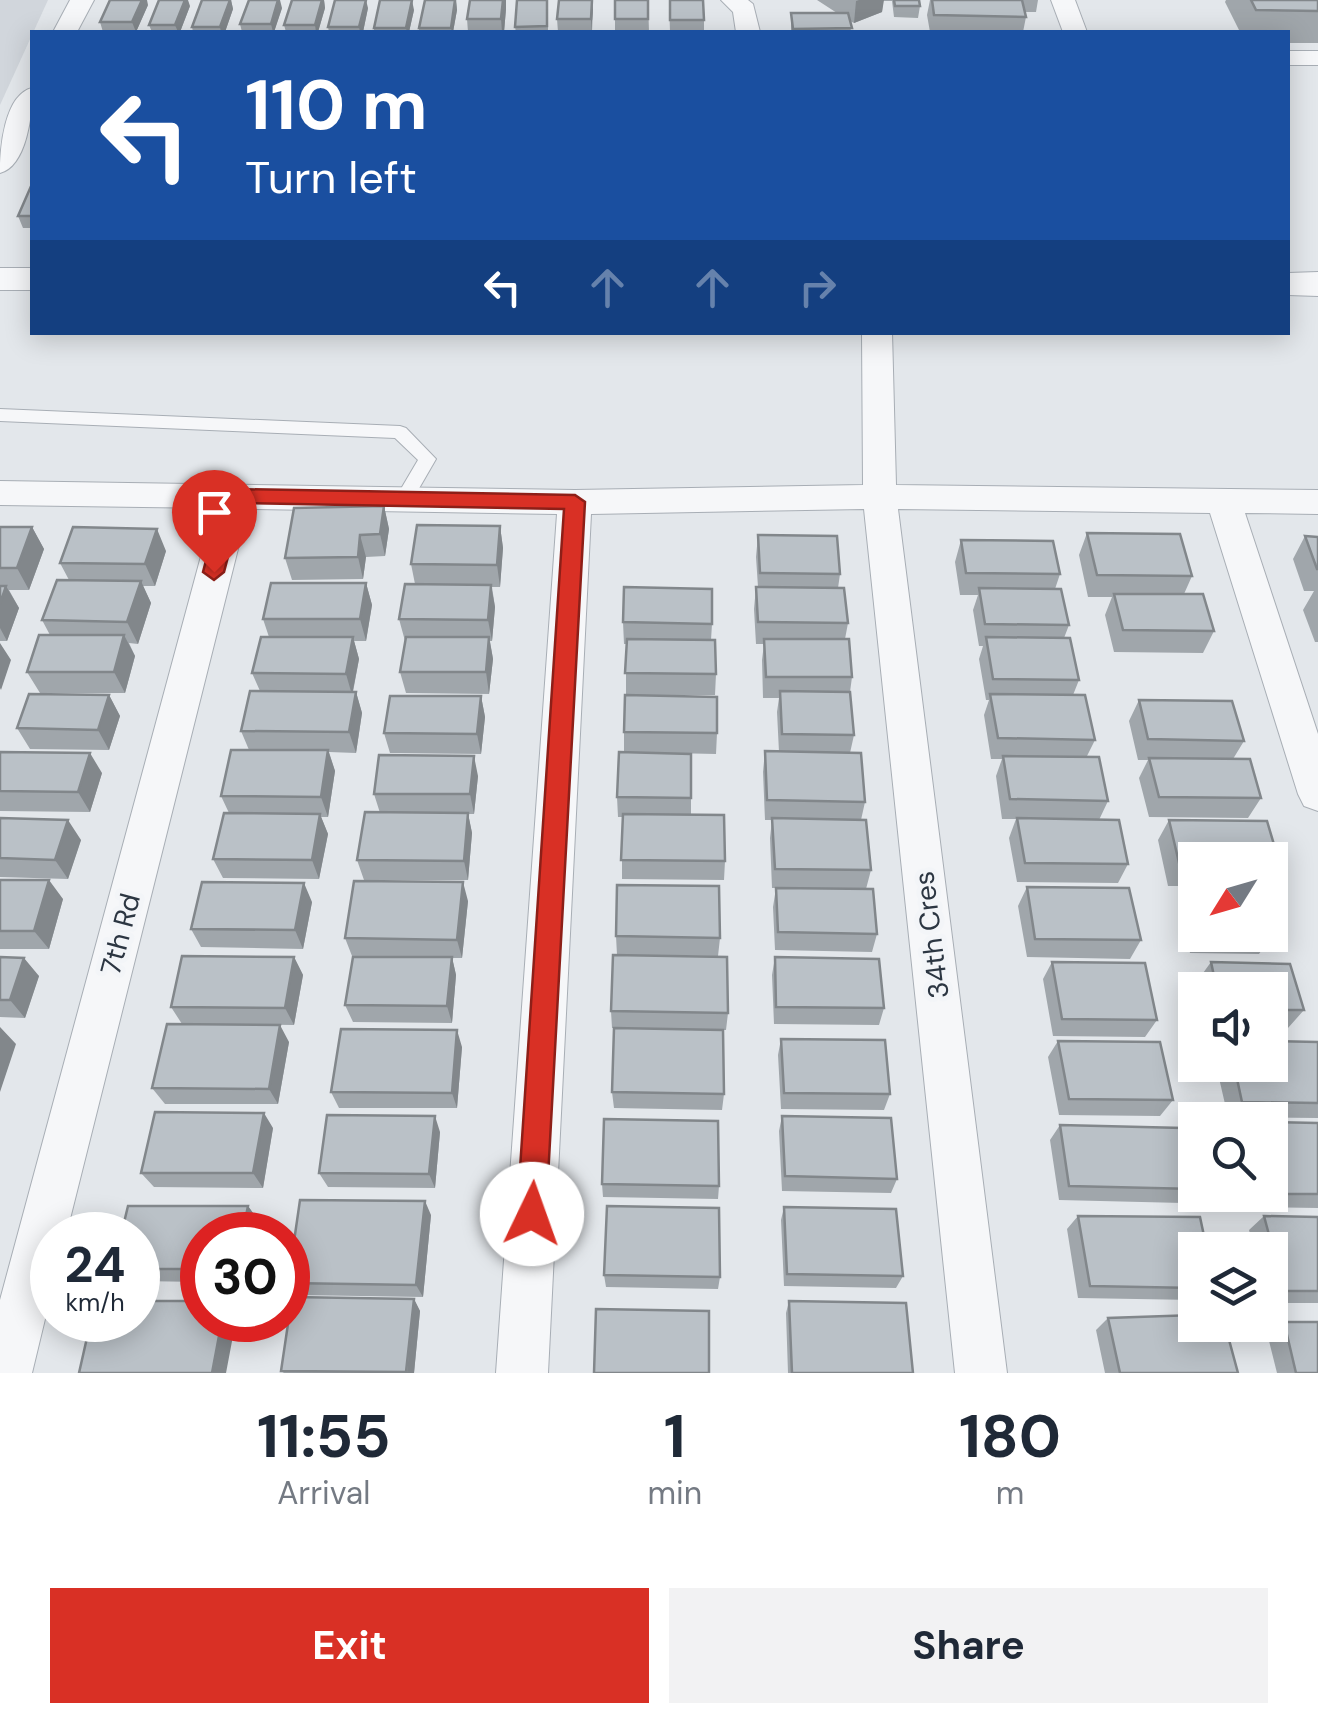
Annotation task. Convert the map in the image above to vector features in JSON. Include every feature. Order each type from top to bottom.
[{"type":"street","points":[[66,30],[82,0]]},
{"type":"street","points":[[733,0],[745,9],[748,30]]},
{"type":"street","points":[[1063,0],[1075,30]]},
{"type":"street","points":[[1290,58],[1318,58]]},
{"type":"street","points":[[0,164],[30,104]]},
{"type":"street","points":[[0,279],[30,279]]},
{"type":"street","points":[[1290,284],[1318,284]]},
{"type":"street","name":"34th Cres","points":[[876,335],[880,497],[981,1373]]},
{"type":"street","points":[[0,493],[575,502],[880,497],[1318,502]]},
{"type":"street","name":"7th Rd","points":[[6,1373],[234,496]]},
{"type":"street","points":[[1224,499],[1318,794]]},
{"type":"street","points":[[522,1373],[575,502]]},
{"type":"lane","points":[[0,414],[400,432],[427,458],[404,499]]},
{"type":"shaded area","points":[[0,0],[48,0],[34,30],[30,30],[30,39],[0,105]]},
{"type":"building","points":[[110,0],[142,0],[132,22],[100,22]]},
{"type":"building","points":[[159,0],[185,0],[175,25],[149,25]]},
{"type":"building","points":[[202,0],[230,0],[220,27],[192,27]]},
{"type":"building","points":[[249,0],[278,0],[271,24],[240,24]]},
{"type":"building","points":[[292,0],[322,0],[315,25],[284,25]]},
{"type":"building","points":[[335,0],[366,0],[359,27],[328,27]]},
{"type":"building","points":[[380,0],[412,0],[406,28],[374,28]]},
{"type":"building","points":[[425,0],[455,0],[451,28],[419,28]]},
{"type":"building","points":[[470,0],[503,0],[501,19],[467,19]]},
{"type":"building","points":[[517,0],[547,0],[547,26],[515,27]]},
{"type":"building","points":[[559,0],[592,0],[591,19],[557,19]]},
{"type":"building","points":[[615,0],[648,0],[648,19],[615,19]]},
{"type":"building","points":[[670,0],[703,0],[704,20],[670,20]]},
{"type":"building","points":[[894,0],[919,0],[920,6],[895,6]]},
{"type":"building","points":[[932,0],[1022,0],[1026,17],[934,15]]},
{"type":"building","points":[[1251,0],[1318,0],[1318,11],[1256,10]]},
{"type":"building","points":[[791,13],[848,13],[852,28],[793,29]]},
{"type":"building","points":[[30,189],[30,216],[18,216]]},
{"type":"building","points":[[384,506],[380,534],[360,535],[358,557],[285,558],[294,508]]},
{"type":"building","points":[[417,525],[500,526],[497,565],[411,564]]},
{"type":"building","points":[[0,527],[32,527],[17,568],[0,568]]},
{"type":"building","points":[[73,527],[157,529],[145,564],[60,563]]},
{"type":"building","points":[[1087,533],[1180,534],[1192,576],[1097,575]]},
{"type":"building","points":[[758,535],[837,536],[840,574],[760,573]]},
{"type":"building","points":[[1305,536],[1318,537],[1318,569],[1317,569]]},
{"type":"building","points":[[961,540],[1053,541],[1060,574],[966,573]]},
{"type":"building","points":[[57,580],[141,581],[127,622],[42,620]]},
{"type":"building","points":[[271,583],[366,583],[360,619],[263,619]]},
{"type":"building","points":[[405,584],[491,585],[488,620],[399,619]]},
{"type":"building","points":[[624,587],[712,589],[712,624],[623,622]]},
{"type":"building","points":[[756,587],[844,588],[848,623],[758,622]]},
{"type":"building","points":[[979,588],[1061,589],[1069,625],[985,624]]},
{"type":"building","points":[[1114,594],[1203,594],[1214,631],[1123,630]]},
{"type":"building","points":[[39,635],[124,635],[114,672],[27,672]]},
{"type":"building","points":[[261,637],[353,637],[346,674],[252,673]]},
{"type":"building","points":[[406,637],[489,637],[486,672],[400,672]]},
{"type":"building","points":[[986,637],[1070,638],[1079,680],[993,679]]},
{"type":"building","points":[[627,639],[715,640],[716,674],[625,673]]},
{"type":"building","points":[[764,639],[849,639],[852,677],[766,677]]},
{"type":"building","points":[[250,691],[356,692],[349,732],[241,731]]},
{"type":"building","points":[[780,691],[850,692],[854,735],[782,734]]},
{"type":"building","points":[[29,694],[109,695],[98,730],[17,728]]},
{"type":"building","points":[[990,694],[1085,695],[1095,740],[998,738]]},
{"type":"building","points":[[625,695],[717,697],[717,733],[624,732]]},
{"type":"building","points":[[390,696],[481,696],[477,734],[384,733]]},
{"type":"building","points":[[1139,700],[1232,701],[1244,741],[1148,739]]},
{"type":"building","points":[[231,750],[328,750],[321,797],[221,796]]},
{"type":"building","points":[[765,751],[861,753],[865,802],[767,800]]},
{"type":"building","points":[[0,752],[90,753],[78,792],[0,791]]},
{"type":"building","points":[[619,752],[691,754],[691,798],[617,797]]},
{"type":"building","points":[[379,755],[474,756],[470,794],[374,794]]},
{"type":"building","points":[[1003,756],[1099,757],[1108,801],[1010,799]]},
{"type":"building","points":[[1149,758],[1250,759],[1261,798],[1159,797]]},
{"type":"building","points":[[365,812],[468,813],[464,861],[357,860]]},
{"type":"building","points":[[224,813],[320,814],[312,860],[213,859]]},
{"type":"building","points":[[623,814],[724,815],[725,861],[621,860]]},
{"type":"building","points":[[0,818],[68,820],[55,860],[0,858]]},
{"type":"building","points":[[772,818],[866,820],[871,870],[775,869]]},
{"type":"building","points":[[1017,818],[1119,820],[1128,864],[1025,863]]},
{"type":"building","points":[[1169,820],[1267,821],[1273,842],[1178,842],[1178,858]]},
{"type":"building","points":[[0,880],[49,880],[34,931],[0,931]]},
{"type":"building","points":[[354,881],[463,882],[457,940],[345,938]]},
{"type":"building","points":[[202,882],[304,883],[295,930],[191,929]]},
{"type":"building","points":[[617,885],[719,886],[720,938],[616,936]]},
{"type":"building","points":[[1027,887],[1129,888],[1141,940],[1035,939]]},
{"type":"building","points":[[776,888],[873,889],[877,934],[778,932]]},
{"type":"building","points":[[613,955],[727,957],[728,1013],[611,1011]]},
{"type":"building","points":[[182,956],[294,957],[285,1008],[171,1007]]},
{"type":"building","points":[[0,957],[24,958],[10,1000],[0,1000]]},
{"type":"building","points":[[353,957],[452,957],[447,1006],[345,1005]]},
{"type":"building","points":[[775,957],[879,959],[884,1008],[776,1007]]},
{"type":"building","points":[[1052,962],[1145,963],[1157,1020],[1062,1019]]},
{"type":"building","points":[[1211,962],[1290,964],[1304,1010],[1288,1010],[1288,972],[1213,972]]},
{"type":"building","points":[[167,1024],[280,1025],[269,1089],[152,1088]]},
{"type":"building","points":[[614,1028],[723,1030],[724,1094],[612,1092]]},
{"type":"building","points":[[341,1029],[457,1030],[452,1093],[331,1092]]},
{"type":"building","points":[[781,1039],[885,1040],[890,1094],[784,1093]]},
{"type":"building","points":[[1058,1041],[1160,1042],[1173,1100],[1069,1099]]},
{"type":"building","points":[[1288,1041],[1318,1042],[1318,1103],[1242,1102],[1238,1082],[1288,1082]]},
{"type":"building","points":[[155,1112],[264,1113],[253,1173],[141,1173]]},
{"type":"building","points":[[327,1115],[435,1116],[429,1174],[319,1173]]},
{"type":"building","points":[[782,1116],[891,1118],[897,1179],[785,1176]]},
{"type":"building","points":[[604,1119],[718,1121],[719,1186],[602,1184]]},
{"type":"building","points":[[1288,1122],[1318,1123],[1318,1194],[1288,1194]]},
{"type":"building","points":[[1060,1125],[1178,1128],[1178,1189],[1069,1186]]},
{"type":"building","points":[[300,1200],[425,1201],[416,1285],[310,1283],[310,1212],[298,1212]]},
{"type":"building","points":[[128,1206],[248,1206],[247,1212],[180,1212],[180,1269],[160,1269],[160,1212],[127,1212]]},
{"type":"building","points":[[607,1206],[719,1208],[720,1277],[604,1275]]},
{"type":"building","points":[[784,1207],[896,1209],[903,1276],[787,1274]]},
{"type":"building","points":[[1078,1216],[1200,1217],[1203,1232],[1178,1232],[1178,1288],[1090,1286]]},
{"type":"building","points":[[1264,1216],[1318,1217],[1318,1291],[1288,1291],[1288,1232],[1268,1232]]},
{"type":"building","points":[[310,1297],[414,1299],[406,1372],[281,1371],[285,1342],[310,1342]]},
{"type":"building","points":[[160,1301],[180,1301],[180,1342],[218,1342],[212,1373],[79,1373],[86,1342],[160,1342]]},
{"type":"building","points":[[789,1301],[906,1303],[913,1373],[792,1373]]},
{"type":"building","points":[[596,1309],[709,1311],[709,1373],[594,1373]]},
{"type":"building","points":[[1178,1316],[1178,1342],[1230,1342],[1238,1373],[1120,1373],[1108,1318]]},
{"type":"building","points":[[1288,1322],[1318,1322],[1318,1373],[1296,1373]]},
{"type":"route","points":[[214,572],[234,496],[575,502],[532,1214]]}]
